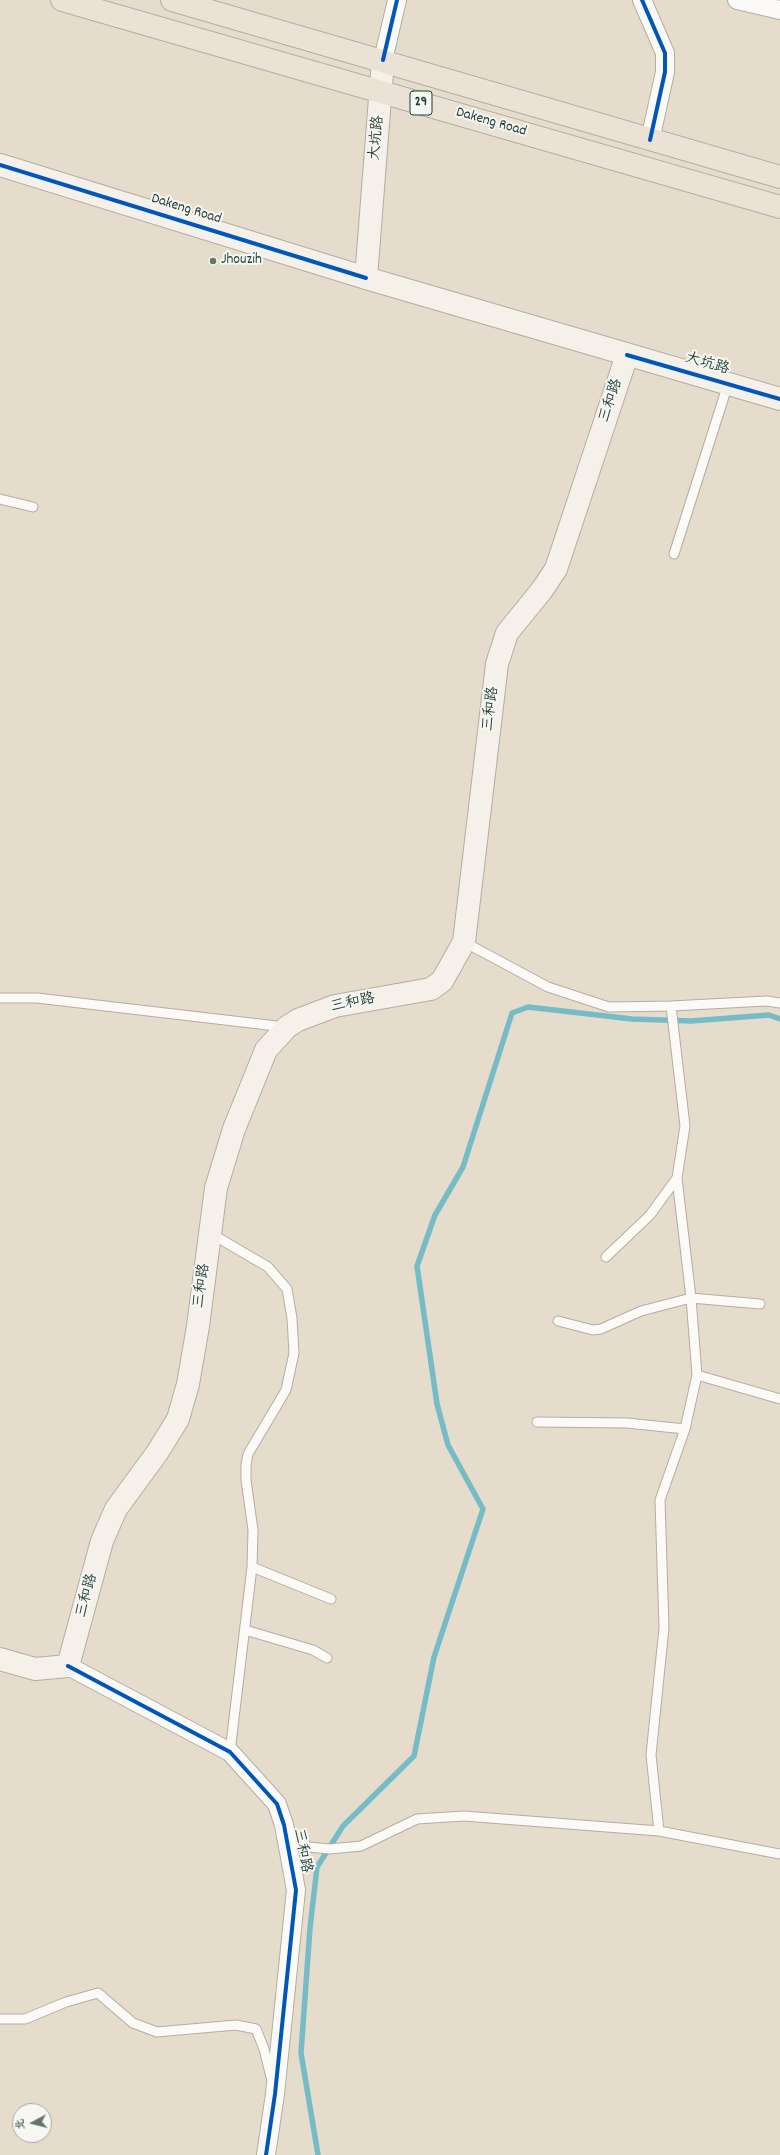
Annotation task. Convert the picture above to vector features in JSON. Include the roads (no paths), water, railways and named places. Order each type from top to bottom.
[{"type":"main road","name":"Dakeng Road","points":[[62,0],[382,91],[780,207]]},
{"type":"main road","name":"Dakeng Road","points":[[172,0],[383,60],[650,140],[780,177]]},
{"type":"main road","name":"大坑路","points":[[366,278],[382,91],[383,60]]},
{"type":"main road","name":"Dakeng Road","points":[[0,166],[366,278],[627,355]]},
{"type":"main road","name":"大坑路","points":[[627,355],[780,399]]},
{"type":"main road","name":"三和路","points":[[68,1666],[102,1541],[116,1509],[157,1453],[178,1419],[188,1384],[194,1348],[216,1188],[234,1129],[266,1050],[287,1027],[298,1020],[335,1006],[431,989],[442,981],[464,942],[497,664],[507,633],[542,590],[556,569],[627,355]]},
{"type":"main road","points":[[0,1659],[35,1669],[68,1666]]},
{"type":"street","name":"大坑路","points":[[383,60],[397,0]]},
{"type":"street","points":[[642,0],[665,53],[665,72],[650,140]]},
{"type":"street","points":[[737,0],[780,10]]},
{"type":"street","name":"三和路","points":[[68,1666],[230,1752],[277,1804],[284,1825],[296,1890],[275,2094],[266,2155]]},
{"type":"lane","points":[[674,554],[728,384]]},
{"type":"lane","points":[[0,499],[33,507]]},
{"type":"lane","points":[[464,942],[548,987],[609,1007],[671,1006],[767,1001],[780,1003]]},
{"type":"lane","points":[[0,998],[37,998],[287,1027]]},
{"type":"lane","points":[[659,1831],[651,1754],[664,1628],[660,1500],[685,1429],[696,1375],[691,1298],[677,1178],[685,1126],[672,1030],[671,1006]]},
{"type":"lane","points":[[606,1257],[650,1216],[677,1178]]},
{"type":"lane","points":[[210,1233],[268,1267],[287,1289],[292,1318],[294,1353],[286,1390],[248,1454],[246,1465],[246,1480],[253,1530],[252,1567],[230,1752]]},
{"type":"lane","points":[[558,1321],[593,1330],[642,1311],[691,1298],[760,1304]]},
{"type":"lane","points":[[696,1375],[780,1399]]},
{"type":"lane","points":[[537,1422],[627,1423],[685,1429]]},
{"type":"lane","points":[[252,1567],[331,1599]]},
{"type":"lane","points":[[245,1630],[313,1650],[327,1658]]},
{"type":"lane","points":[[284,1825],[308,1847],[330,1849],[361,1846],[417,1819],[464,1816],[659,1831],[780,1854]]},
{"type":"lane","points":[[0,2019],[25,2019],[66,2002],[98,1994],[133,2022],[157,2032],[236,2025],[256,2029],[264,2049],[275,2094]]},
{"type":"waterway","points":[[318,2155],[301,2053],[310,1928],[317,1867],[343,1826],[414,1756],[434,1657],[483,1509],[448,1445],[437,1404],[417,1266],[435,1215],[463,1167],[512,1013],[528,1007],[632,1019],[691,1021],[769,1015],[780,1019]]},
{"type":"place","name":"Jhouzih","points":[[213,261]]}]
